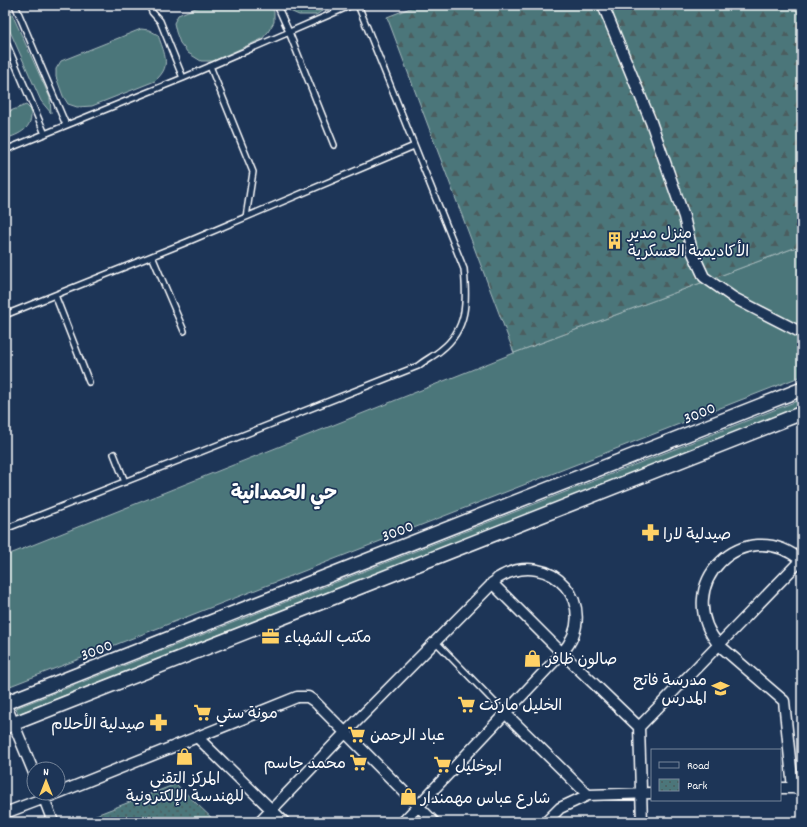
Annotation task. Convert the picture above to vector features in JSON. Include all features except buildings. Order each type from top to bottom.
[{"type":"street","points":[[603,5],[653,130],[684,217],[692,251],[704,277],[734,298],[802,333]]},
{"type":"street","name":"3000","points":[[5,703],[802,389]]},
{"type":"street","points":[[9,726],[802,413]]},
{"type":"street","points":[[642,822],[640,727],[719,645],[802,560],[794,554],[781,548],[768,545],[759,545],[737,550],[719,563],[713,570],[705,586],[702,604],[705,622],[719,645],[784,701],[797,789],[781,788]]},
{"type":"street","points":[[260,822],[345,733],[492,584],[505,574],[528,568],[543,571],[557,578],[563,583],[572,596],[576,611],[576,626],[571,640],[562,653],[403,822]]},
{"type":"street","points":[[492,584],[640,727]]},
{"type":"street","points":[[66,790],[297,697],[308,697],[314,701],[434,822]]},
{"type":"street","points":[[5,703],[9,726],[28,761]]},
{"type":"street","points":[[505,713],[588,795]]},
{"type":"street","points":[[197,737],[284,822]]},
{"type":"street","points":[[546,822],[560,808],[588,795],[651,793]]},
{"type":"street","points":[[5,813],[32,801]]},
{"type":"street","points":[[45,801],[53,822]]},
{"type":"lane","points":[[15,5],[66,125]]},
{"type":"lane","points":[[149,5],[152,12],[160,21],[183,78]]},
{"type":"lane","points":[[277,5],[334,145]]},
{"type":"lane","points":[[5,150],[183,78],[352,5]]},
{"type":"lane","points":[[5,529],[418,366],[442,349],[458,332],[464,312],[466,290],[464,270],[358,5]]},
{"type":"lane","points":[[5,40],[45,134]]},
{"type":"lane","points":[[210,66],[253,172],[246,217]]},
{"type":"lane","points":[[5,315],[152,256],[414,146]]},
{"type":"lane","points":[[152,256],[184,331]]},
{"type":"lane","points":[[55,295],[89,382]]},
{"type":"lane","points":[[114,454],[125,482]]},
{"type":"lane","points":[[435,641],[505,713]]},
{"type":"green space","points":[[5,5],[8,5],[50,98],[51,113],[41,101],[5,20]]},
{"type":"green space","points":[[203,5],[271,5],[274,12],[274,22],[262,39],[213,61],[201,61],[188,53],[180,43],[174,23],[178,15]]},
{"type":"green space","points":[[284,5],[331,5],[316,15],[299,15],[290,11]]},
{"type":"green space","points":[[418,5],[802,5],[802,245],[514,353],[387,17]]},
{"type":"green space","points":[[141,29],[149,30],[158,35],[163,49],[165,59],[164,69],[157,79],[92,106],[77,107],[68,104],[63,96],[56,77],[56,69],[61,61]]},
{"type":"green space","points":[[26,105],[31,110],[30,122],[28,126],[20,133],[5,139],[5,113]]},
{"type":"green space","points":[[802,245],[802,376],[5,688],[5,556],[514,353]]},
{"type":"green space","points":[[802,399],[802,406],[18,714],[16,708]]},
{"type":"green space","points":[[176,784],[216,822],[78,822]]},
{"type":"place","name":"منزل مدير الأكاديمية العسكرية","points":[[615,241]]},
{"type":"place","name":"صيدلية لارا","points":[[650,533]]},
{"type":"place","name":"مكتب الشهباء","points":[[271,636]]},
{"type":"place","name":"صالون ظافر","points":[[533,658]]},
{"type":"place","name":"مدرسة فاتح المدرس","points":[[720,688]]},
{"type":"place","name":"الخليل ماركت","points":[[466,704]]},
{"type":"place","name":"مونة ستي","points":[[203,712]]},
{"type":"place","name":"صيدلية الأحلام","points":[[158,723]]},
{"type":"place","name":"عباد الرحمن","points":[[357,734]]},
{"type":"place","name":"المركز التقني للهندسة الإلكترونية","points":[[185,756]]},
{"type":"place","name":"محمد جاسم","points":[[359,762]]},
{"type":"place","name":"ابوخليل","points":[[442,765]]},
{"type":"place","name":"شارع عباس مهمندار","points":[[408,797]]},
{"type":"district","name":"حي الحمدانية","points":[[284,492]]}]
